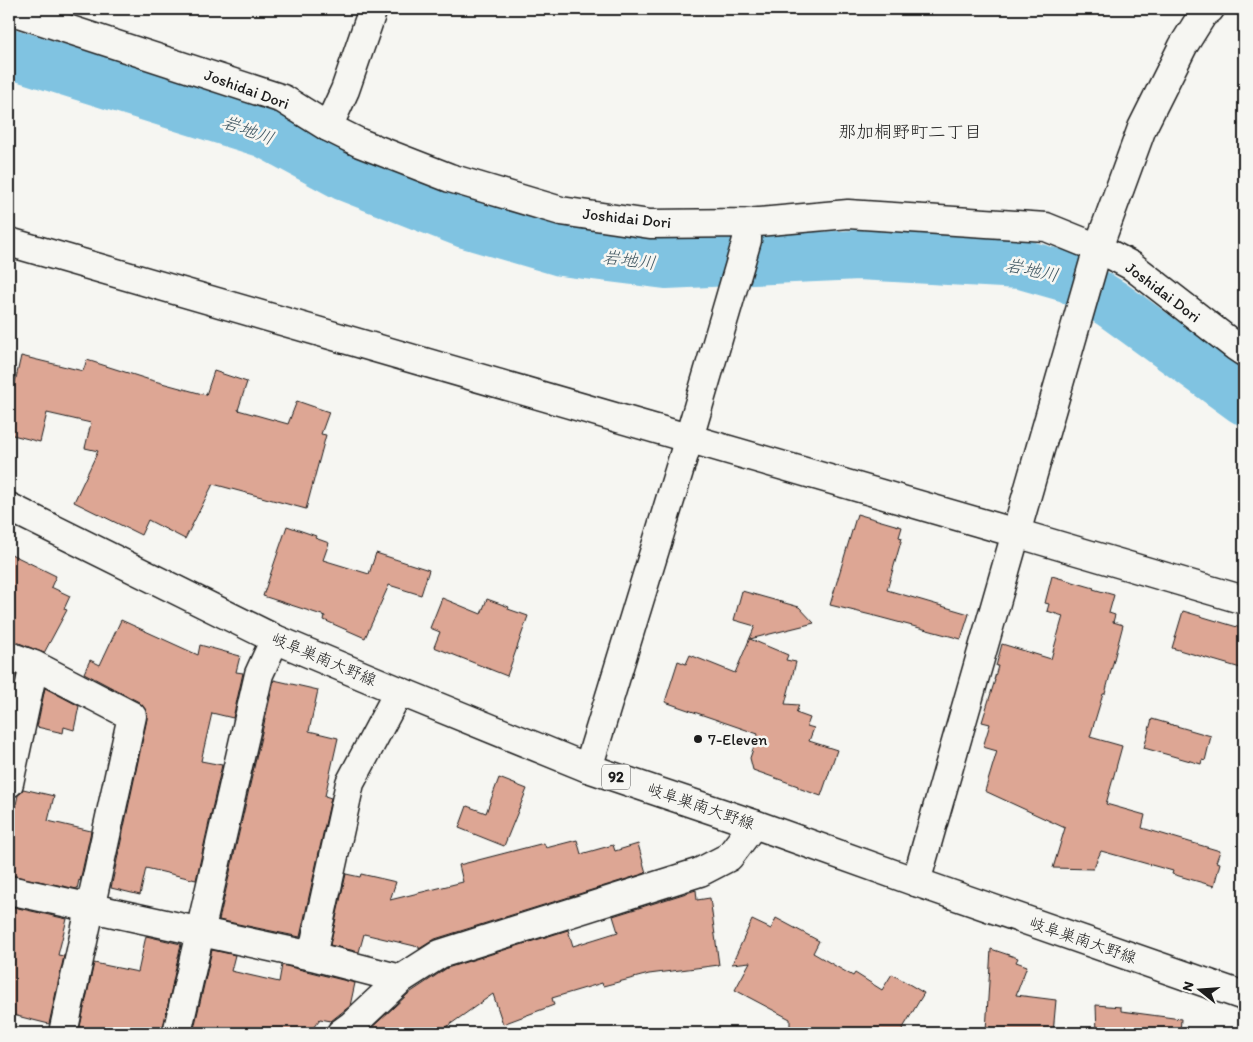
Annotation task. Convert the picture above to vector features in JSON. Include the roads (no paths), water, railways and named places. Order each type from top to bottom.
[{"type":"street","points":[[328,127],[346,90],[373,9]]},
{"type":"street","points":[[916,882],[1096,256],[1142,128],[1183,46],[1203,14],[1210,9]]},
{"type":"street","name":"Joshidai Dori","points":[[9,10],[283,99],[328,127],[360,143],[450,178],[561,211],[650,224],[747,232],[848,214],[1046,227],[1096,256],[1132,266],[1244,352]]},
{"type":"street","points":[[588,768],[689,438],[733,288],[747,232]]},
{"type":"street","points":[[9,242],[1244,600]]},
{"type":"street","name":"岐阜巣南大野線","points":[[9,506],[275,639],[588,768],[754,824],[1244,996]]},
{"type":"street","points":[[177,1033],[259,674],[275,639]]},
{"type":"street","points":[[9,656],[34,665],[132,716],[63,1033]]},
{"type":"street","points":[[9,783],[34,665]]},
{"type":"street","points":[[312,956],[350,783],[399,691]]},
{"type":"street","points":[[341,1033],[401,979],[440,954],[700,872],[729,857],[754,824]]},
{"type":"street","points":[[9,890],[312,956],[401,979]]},
{"type":"waterway","name":"岩地川","points":[[9,53],[265,133],[345,176],[465,223],[561,251],[666,264],[859,255],[1021,264],[1070,278],[1112,304],[1244,400]]},
{"type":"place","name":"7-Eleven","points":[[698,739]]},
{"type":"district","name":"那加桐野町二丁目","points":[[910,132]]}]
